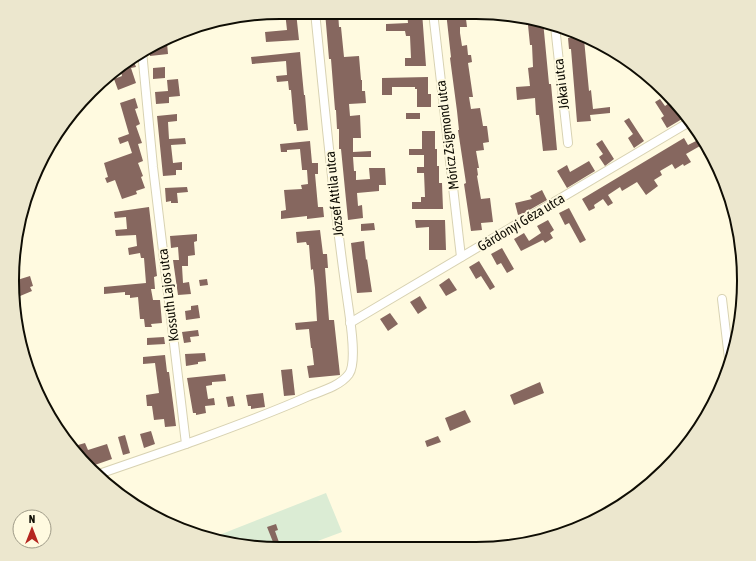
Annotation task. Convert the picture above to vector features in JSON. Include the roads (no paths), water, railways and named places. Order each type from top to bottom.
[{"type":"street","name":"József Attila utca","points":[[186,444],[266,415],[335,385],[348,375],[352,369],[353,358],[350,323],[316,19]]},
{"type":"street","name":"Móricz Zsigmond utca","points":[[434,19],[461,257]]},
{"type":"street","name":"Jókai utca","points":[[555,31],[568,143]]},
{"type":"street","name":"Kossuth Lajos utca","points":[[143,58],[153,167],[186,444]]},
{"type":"street","name":"Gárdonyi Géza utca","points":[[350,323],[685,124]]},
{"type":"street","points":[[722,299],[728,349]]},
{"type":"street","points":[[103,472],[186,444]]}]
